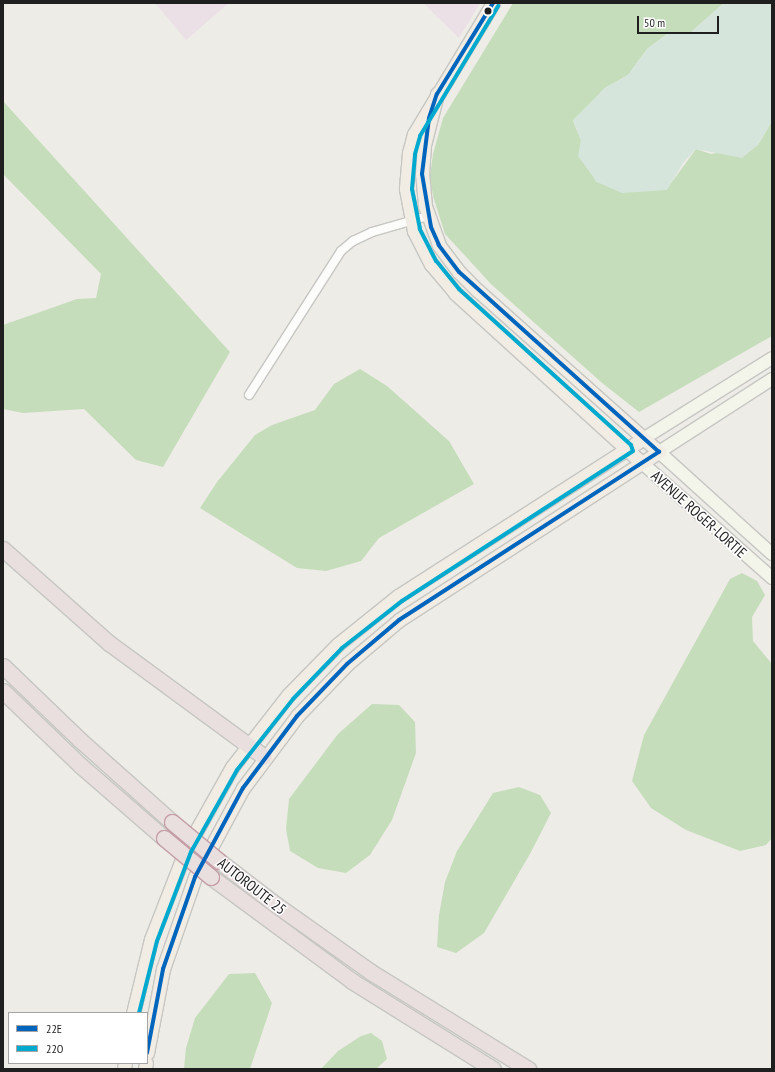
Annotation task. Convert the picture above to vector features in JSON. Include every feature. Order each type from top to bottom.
[{"type":"highway","points":[[3,549],[109,643],[264,757]]},
{"type":"highway","name":"AUTOROUTE 25","points":[[3,666],[80,740],[172,822],[219,861],[317,935],[401,992],[528,1069]]},
{"type":"highway","name":"AUTOROUTE 25","points":[[3,691],[80,765],[211,877],[308,949],[391,1006],[493,1069]]},
{"type":"main road","points":[[437,94],[493,3]]},
{"type":"main road","name":"AVENUE ROGER-LORTIE","points":[[437,94],[429,118],[423,159],[422,186],[428,216],[439,245],[459,272],[659,452]]},
{"type":"main road","name":"AVENUE ROGER-LORTIE","points":[[437,94],[423,115],[411,144],[406,189],[411,220],[425,254],[444,281],[641,462]]},
{"type":"main road","points":[[132,1012],[151,938],[179,864],[207,808],[247,745],[313,667],[370,616],[444,565],[644,439]]},
{"type":"main road","points":[[148,1048],[163,969],[189,891],[223,822],[264,757],[327,683],[399,620],[641,462],[659,452]]},
{"type":"street","points":[[249,395],[324,273],[341,251],[362,236],[428,216]]},
{"type":"street","points":[[644,439],[772,358]]},
{"type":"street","points":[[659,452],[772,379]]},
{"type":"street","name":"AVENUE ROGER-LORTIE","points":[[659,452],[772,554]]},
{"type":"street","name":"AVENUE ROGER-LORTIE","points":[[641,462],[772,578]]},
{"type":"shaded area","points":[[155,3],[229,3],[186,40]]},
{"type":"shaded area","points":[[423,3],[480,3],[459,38]]},
{"type":"shaded area","points":[[724,3],[772,3],[772,121],[758,145],[742,158],[696,149],[683,163],[667,190],[622,193],[597,182],[578,156],[581,140],[573,120],[605,88],[628,75],[647,49],[667,34],[690,33]]},
{"type":"green space","points":[[513,3],[724,3],[690,33],[667,34],[647,49],[628,75],[605,88],[573,121],[581,140],[579,156],[597,182],[666,190],[696,149],[711,154],[758,145],[772,121],[772,336],[639,412],[601,382],[491,284],[445,234],[433,196],[430,176],[433,154],[443,118]]},
{"type":"green space","points":[[3,101],[230,352],[163,467],[136,460],[84,409],[23,413],[3,409],[3,325],[77,299],[96,298],[101,274],[3,174]]},
{"type":"green space","points":[[360,369],[387,386],[449,441],[474,484],[379,538],[361,561],[326,571],[297,568],[200,508],[217,482],[255,435],[272,425],[315,410],[334,384]]},
{"type":"green space","points":[[742,573],[757,581],[765,595],[752,617],[753,641],[772,664],[772,838],[766,845],[740,851],[686,830],[651,808],[632,781],[644,735],[730,579]]},
{"type":"green space","points":[[372,704],[399,705],[415,722],[416,753],[392,820],[370,855],[346,873],[318,868],[290,851],[286,829],[289,799],[338,734]]},
{"type":"green space","points":[[519,787],[540,795],[551,813],[531,852],[484,933],[456,953],[437,947],[439,915],[445,882],[457,851],[493,793]]},
{"type":"green space","points":[[255,973],[272,1003],[250,1069],[184,1069],[186,1048],[195,1018],[229,974]]},
{"type":"green space","points":[[371,1033],[382,1041],[387,1059],[376,1069],[321,1069],[338,1051],[361,1036]]},
{"type":"transit line","name":"22E","points":[[148,1048],[163,969],[195,877],[243,788],[297,716],[347,664],[399,620],[659,452],[459,272],[439,245],[431,227],[422,174],[429,118],[437,94],[493,3]]},
{"type":"transit line","name":"22O","points":[[139,1012],[157,941],[191,852],[237,770],[293,699],[342,648],[402,601],[633,451],[631,445],[459,289],[436,261],[420,229],[412,189],[415,154],[420,136],[498,6]]}]
